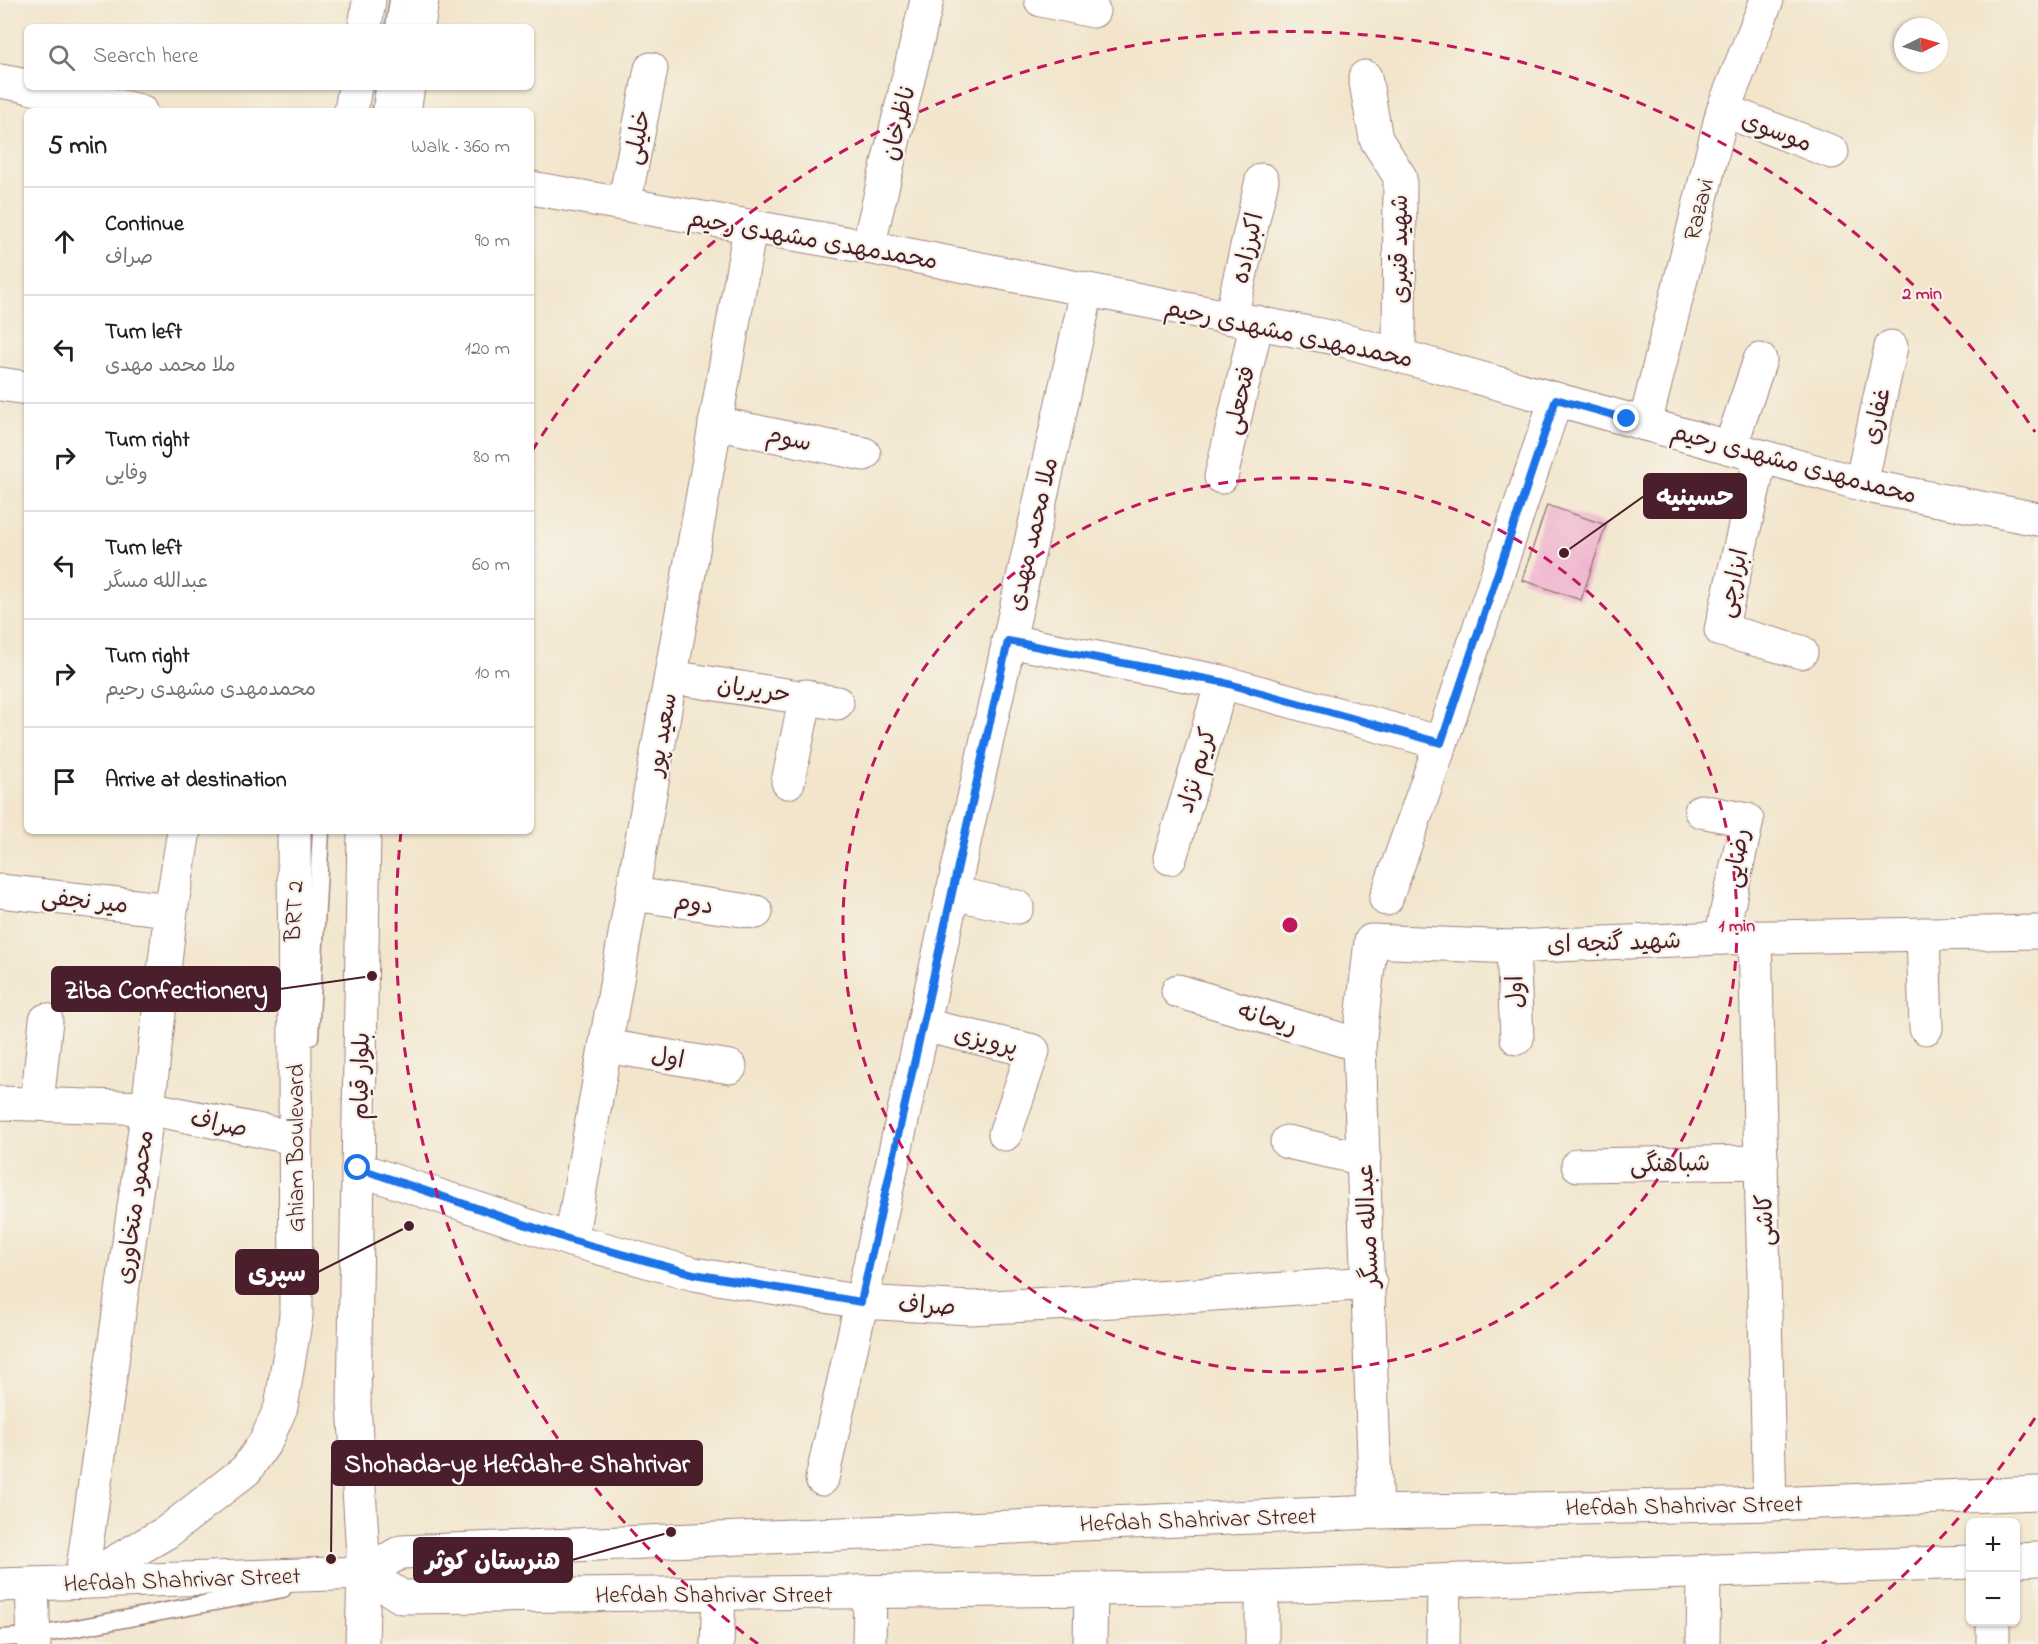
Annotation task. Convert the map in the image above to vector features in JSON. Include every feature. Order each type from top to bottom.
[{"type":"street","points":[[365,24],[369,0]]},
{"type":"street","points":[[418,24],[422,0]]},
{"type":"street","name":"ناظرخان","points":[[868,247],[927,0]]},
{"type":"street","points":[[1041,0],[1093,11]]},
{"type":"street","name":"Razavi","points":[[1645,424],[1723,110],[1767,0]]},
{"type":"street","name":"خلیلی","points":[[624,204],[651,69]]},
{"type":"street","name":"شهید قنبری","points":[[1365,77],[1376,139],[1400,177],[1399,356]]},
{"type":"street","points":[[0,81],[24,86]]},
{"type":"street","points":[[42,90],[127,108]]},
{"type":"street","points":[[352,108],[354,90]]},
{"type":"street","points":[[405,108],[408,90]]},
{"type":"street","name":"موسوی","points":[[1723,110],[1832,152]]},
{"type":"street","name":"اکبرزاده","points":[[1244,320],[1262,180]]},
{"type":"street","name":"محمدمهدی مشهدی رحیم","points":[[534,189],[868,247],[1335,338],[1861,484],[2038,519]]},
{"type":"street","name":"سعید پور","points":[[571,1240],[750,228]]},
{"type":"street","name":"ملا محمد مهدی","points":[[822,1479],[1087,291]]},
{"type":"street","name":"فتحعلی","points":[[1221,477],[1244,320]]},
{"type":"street","name":"غفاری","points":[[1861,484],[1891,347]]},
{"type":"street","points":[[1746,452],[1760,360]]},
{"type":"street","points":[[0,384],[24,388]]},
{"type":"street","points":[[1386,899],[1441,743],[1556,399]]},
{"type":"street","name":"سوم","points":[[715,423],[864,454]]},
{"type":"street","name":"ابزارچی","points":[[1746,452],[1721,630],[1801,652]]},
{"type":"street","points":[[1008,641],[1222,682],[1441,743]]},
{"type":"street","name":"حریریان","points":[[671,677],[806,696],[837,703]]},
{"type":"street","name":"کریم نژاد","points":[[1170,858],[1222,682]]},
{"type":"street","points":[[788,782],[806,696]]},
{"type":"street","name":"رضایی","points":[[1701,811],[1747,820],[1721,938]]},
{"type":"street","name":"محمود متخاوری","points":[[81,1582],[148,1108],[171,909],[184,834]]},
{"type":"street","name":"Ghiam Boulevard","points":[[81,1582],[166,1532],[246,1470],[266,1441],[281,1407],[296,1316],[294,834]]},
{"type":"street","name":"بلوار قیام","points":[[362,1644],[364,1573],[354,1402],[364,834]]},
{"type":"street","name":"میر نجفی","points":[[0,891],[171,909]]},
{"type":"street","points":[[952,893],[1017,907]]},
{"type":"street","name":"دوم","points":[[633,894],[756,912]]},
{"type":"street","name":"شهید گنجه ای","points":[[1371,941],[1513,946],[1755,937],[2038,932]]},
{"type":"street","points":[[1923,934],[1926,1028]]},
{"type":"street","name":"کاشی","points":[[1755,937],[1770,1504]]},
{"type":"street","name":"عبدالله مسگر","points":[[1371,941],[1359,1045],[1370,1283],[1376,1512]]},
{"type":"street","name":"اول","points":[[1513,946],[1517,1038]]},
{"type":"street","name":"ریحانه","points":[[1178,991],[1359,1045]]},
{"type":"street","points":[[37,1103],[46,1020]]},
{"type":"street","name":"پرویزی","points":[[923,1025],[1033,1051],[1005,1134]]},
{"type":"street","name":"اول","points":[[606,1046],[730,1067]]},
{"type":"street","name":"صراف","points":[[0,1103],[148,1108],[295,1138]]},
{"type":"street","points":[[1287,1142],[1364,1159]]},
{"type":"street","name":"شباهنگی","points":[[1578,1165],[1762,1162]]},
{"type":"street","name":"صراف","points":[[358,1168],[571,1240],[694,1274],[861,1302],[970,1308],[1113,1301],[1370,1283]]},
{"type":"street","name":"Hefdah Shahrivar Street","points":[[0,1585],[364,1573],[401,1552],[1376,1512],[1770,1504],[2038,1493]]},
{"type":"street","points":[[2020,1560],[2038,1559]]},
{"type":"street","name":"Hefdah Shahrivar Street","points":[[364,1573],[402,1596],[719,1595],[1262,1587],[1966,1562]]},
{"type":"street","points":[[1703,1644],[1704,1572]]},
{"type":"street","points":[[1443,1581],[1443,1644]]},
{"type":"street","points":[[32,1584],[34,1640]]},
{"type":"street","points":[[1262,1587],[1262,1644]]},
{"type":"street","points":[[1090,1644],[1091,1590]]},
{"type":"street","points":[[869,1644],[870,1593]]},
{"type":"street","points":[[717,1644],[719,1595]]},
{"type":"street","points":[[1993,1626],[1993,1644]]},
{"type":"lane","points":[[394,24],[398,0]]},
{"type":"lane","points":[[381,108],[384,90]]},
{"type":"lane","name":"BRT 2","points":[[296,1316],[321,834]]},
{"type":"lane","points":[[0,1638],[34,1640],[364,1573]]},
{"type":"building","points":[[1547,505],[1606,525],[1581,600],[1522,580]]},
{"type":"place","name":"حسینیه","points":[[1564,553]]},
{"type":"place","name":"Ziba Confectionery","points":[[372,976]]},
{"type":"place","name":"سپری","points":[[409,1226]]},
{"type":"place","name":"هنرستان کوثر","points":[[671,1532]]},
{"type":"place","name":"Shohada-ye Hefdah-e Shahrivar","points":[[331,1559]]},
{"type":"route","points":[[358,1168],[504,1219],[694,1274],[861,1302],[1008,641],[1222,682],[1441,743],[1556,399],[1627,419]]}]
